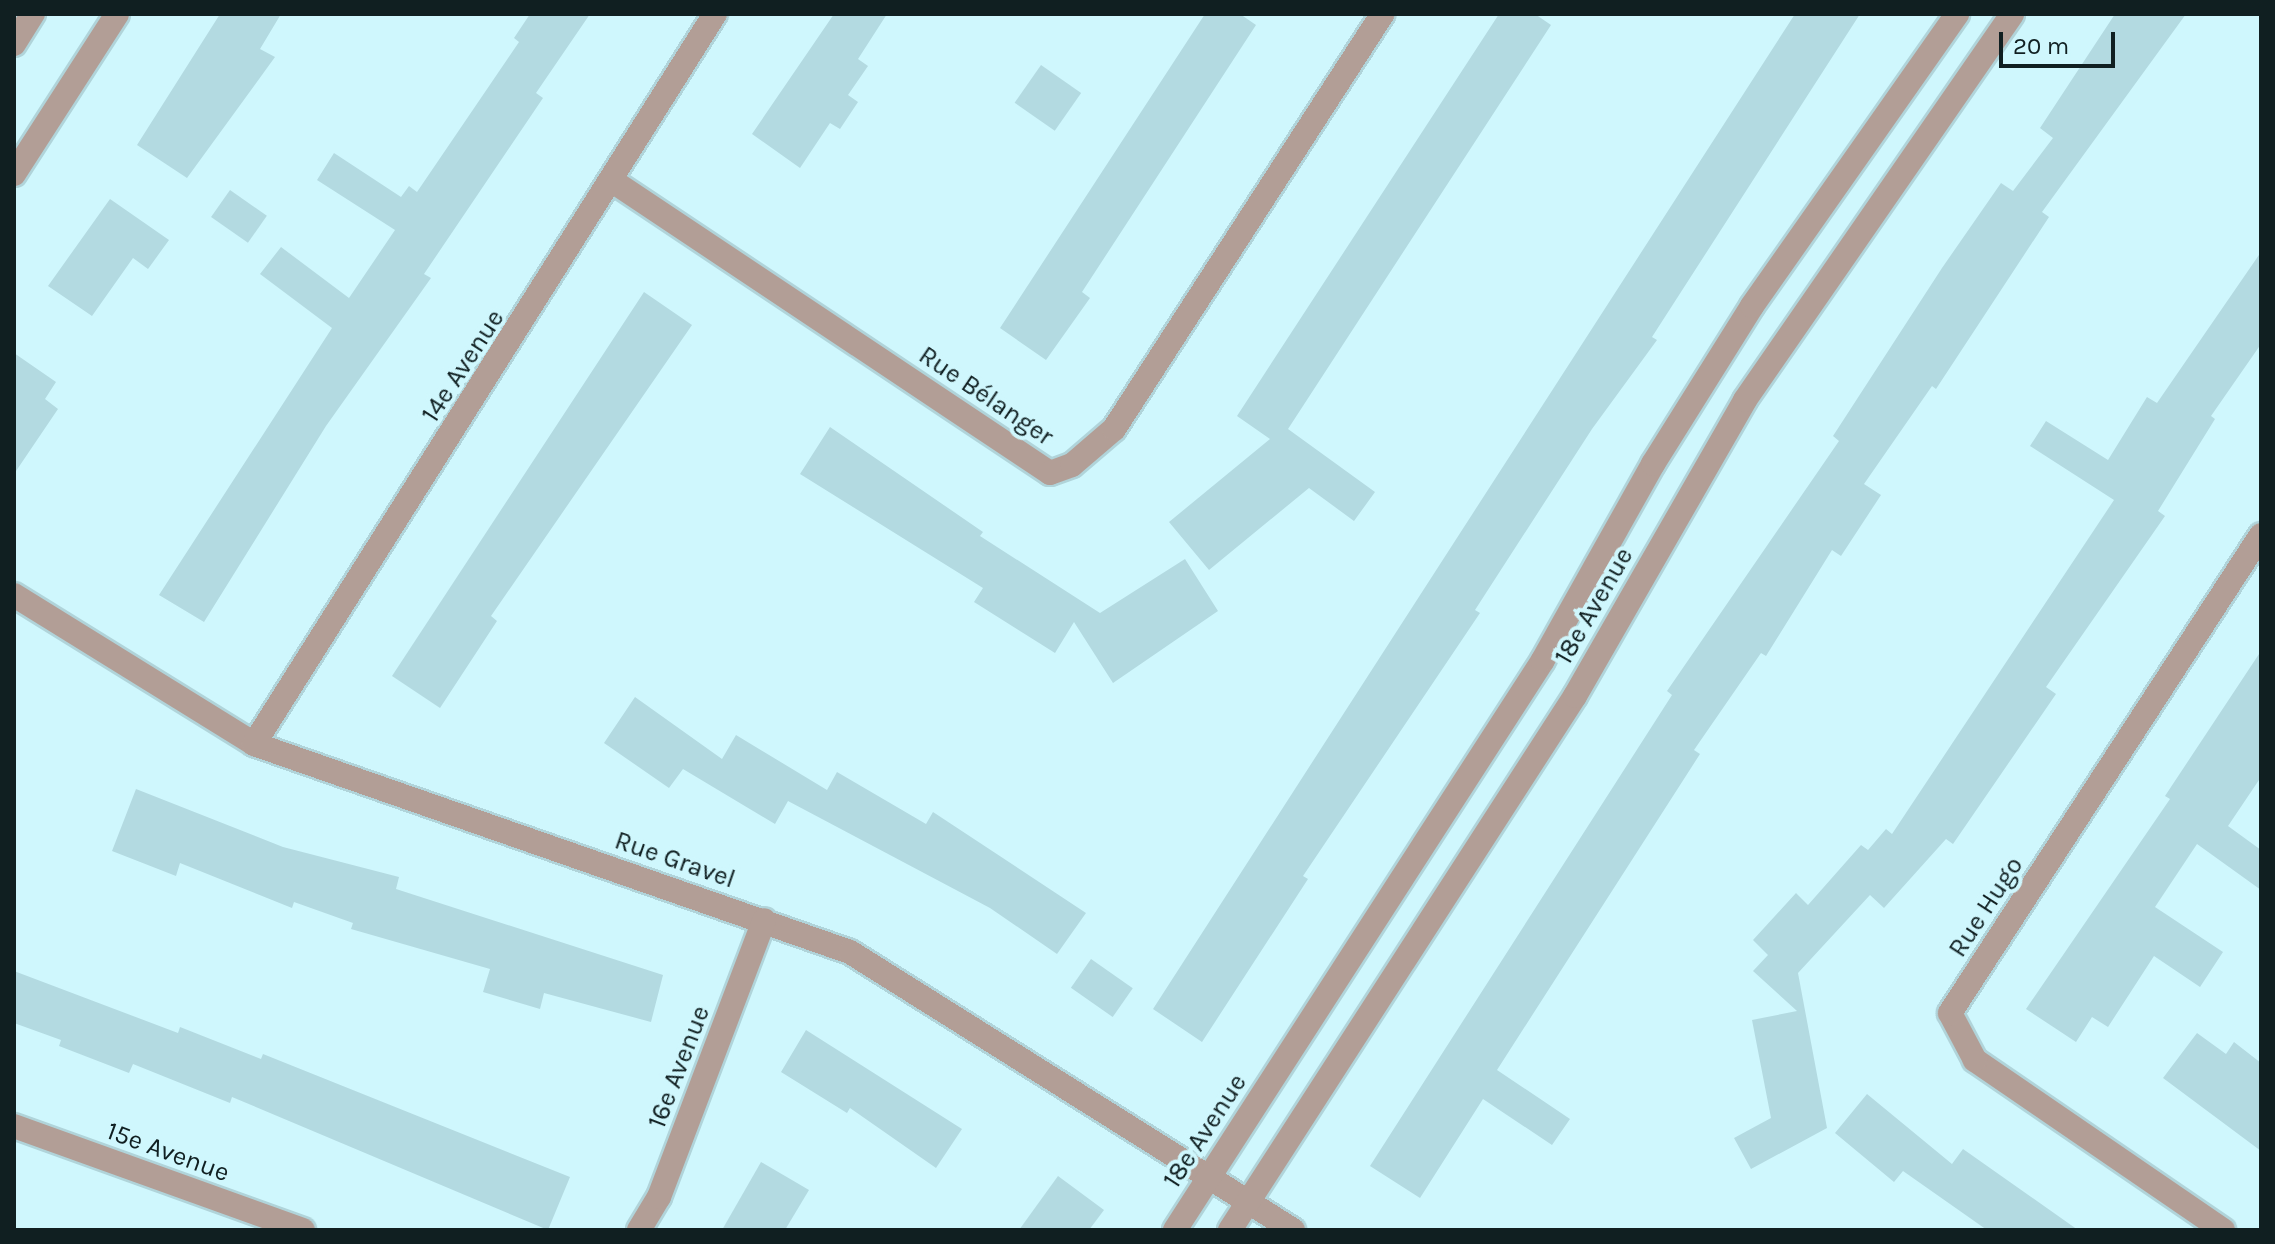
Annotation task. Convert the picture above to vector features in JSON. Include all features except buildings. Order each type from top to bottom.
[{"type":"street","points":[[14,44],[33,14]]},
{"type":"street","points":[[14,174],[117,14]]},
{"type":"street","name":"14e Avenue","points":[[254,744],[614,182],[715,14]]},
{"type":"street","name":"Rue Bélanger","points":[[614,182],[1050,473],[1072,465],[1114,429],[1382,14]]},
{"type":"street","name":"18e Avenue","points":[[1175,1230],[1558,636],[1653,464],[1752,306],[1957,14]]},
{"type":"street","name":"18e Avenue","points":[[1230,1230],[1575,696],[1745,400],[2012,14]]},
{"type":"street","name":"Rue Hugo","points":[[2223,1230],[1975,1060],[1950,1013],[2261,535]]},
{"type":"street","name":"Rue Gravel","points":[[14,595],[254,744],[850,952],[1293,1230]]},
{"type":"street","name":"16e Avenue","points":[[639,1230],[659,1197],[764,920]]},
{"type":"street","name":"15e Avenue","points":[[14,1126],[303,1230]]}]
